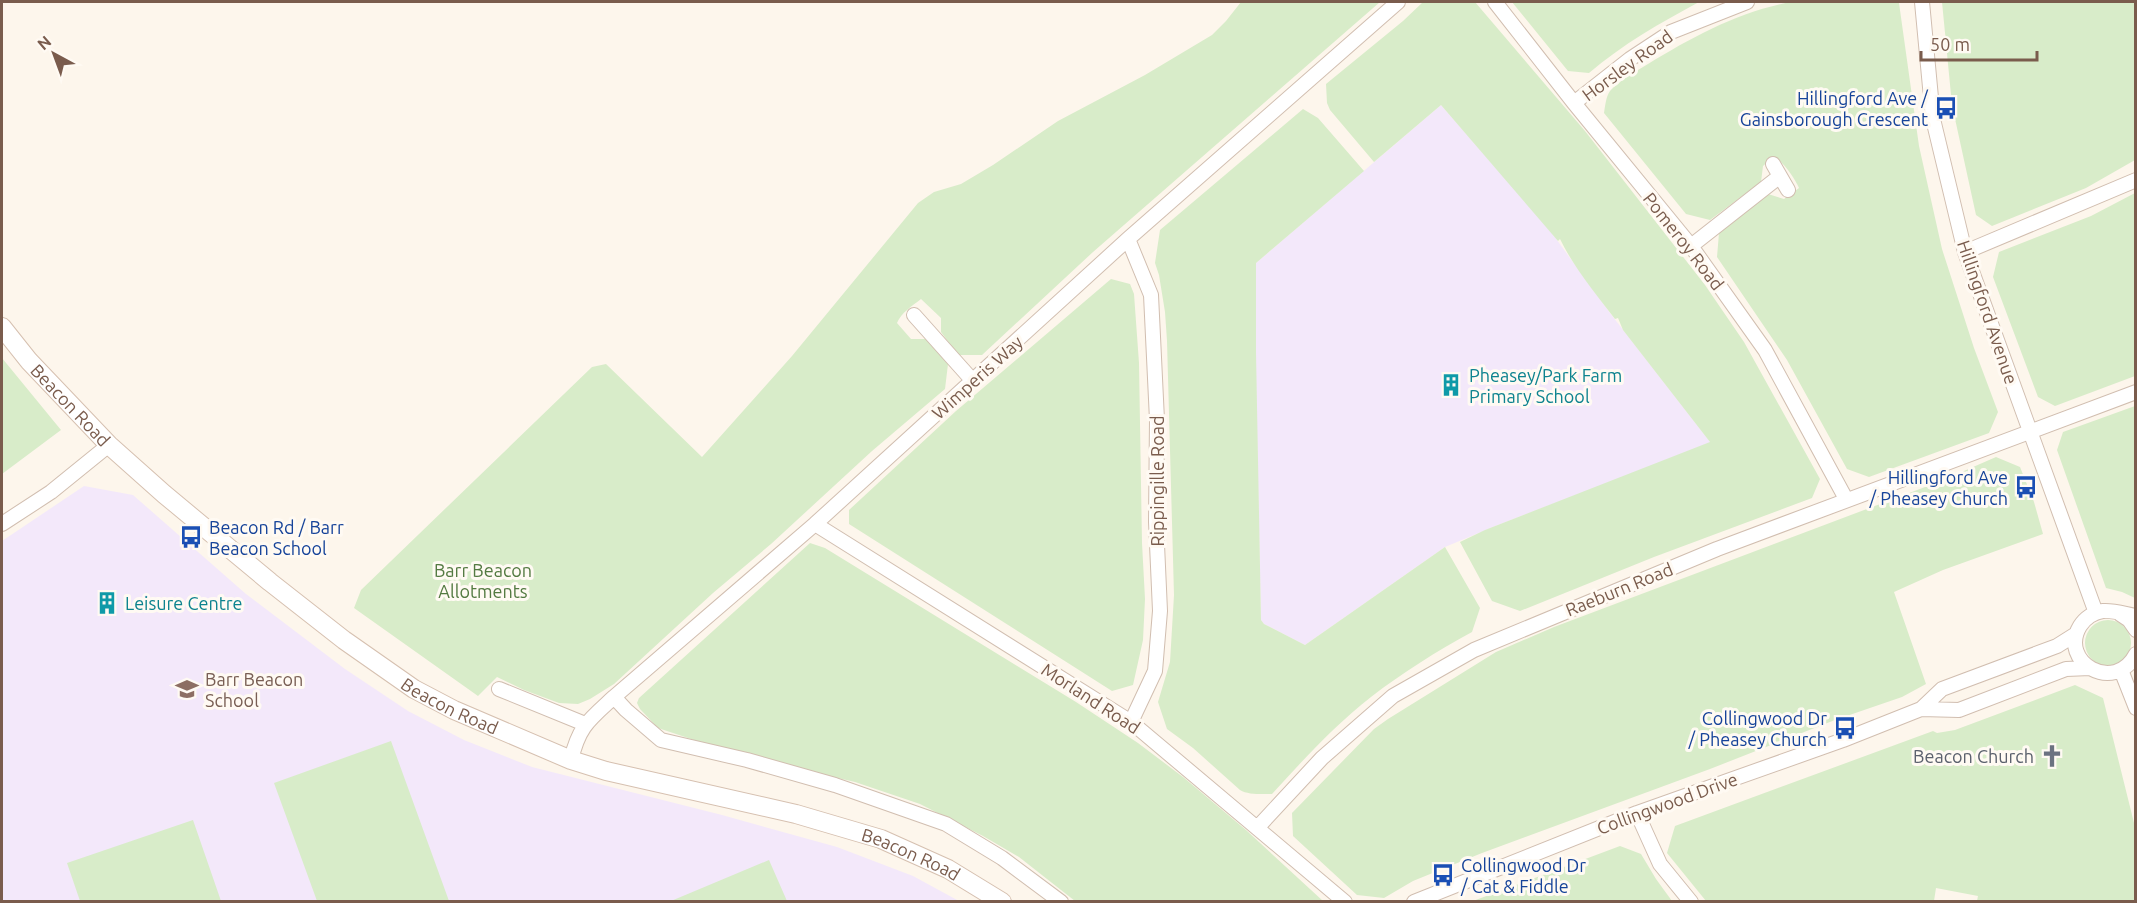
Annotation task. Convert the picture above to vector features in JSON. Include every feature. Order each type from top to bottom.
[{"type":"main road","name":"Beacon Road","points":[[2,327],[29,361],[109,445],[270,582],[344,640],[414,689],[454,711],[571,760],[606,771],[796,814],[881,839],[948,869],[1002,902]]},
{"type":"street","name":"Wimperis Way","points":[[571,760],[575,744],[585,724],[614,697],[815,524],[1128,239],[1398,2]]},
{"type":"street","name":"Pomeroy Road","points":[[1495,2],[1691,246],[1765,350],[1846,499]]},
{"type":"street","name":"Horsley Road","points":[[1574,103],[1630,59],[1671,32],[1747,2]]},
{"type":"street","name":"Hillingford Avenue","points":[[1922,2],[1933,119],[1965,252],[2096,613]]},
{"type":"street","points":[[1691,246],[1777,170],[1788,190]]},
{"type":"street","points":[[1965,252],[2136,180]]},
{"type":"street","name":"Rippingille Road","points":[[1128,239],[1151,295],[1157,420],[1156,522],[1160,611],[1155,670],[1131,722]]},
{"type":"street","points":[[914,315],[973,381]]},
{"type":"street","name":"Raeburn Road","points":[[1258,826],[1322,758],[1393,696],[1474,650],[1717,549],[2029,430],[2136,392]]},
{"type":"street","points":[[2,524],[51,492],[109,445]]},
{"type":"street","name":"Morland Road","points":[[815,524],[1131,722],[1258,826],[1345,902]]},
{"type":"street","points":[[2096,613],[2107,611],[2136,616]]},
{"type":"street","name":"Collingwood Drive","points":[[1414,902],[1636,813],[1843,740],[1921,709],[1942,689],[2057,646],[2076,634],[2085,620],[2096,613]]},
{"type":"street","points":[[2118,613],[2129,620],[2136,630]]},
{"type":"street","points":[[2076,634],[2078,654],[2090,668]]},
{"type":"street","points":[[2136,654],[2121,670],[2136,708]]},
{"type":"street","name":"Collingwood Drive","points":[[1921,709],[1959,710],[2066,669],[2090,668],[2104,673],[2121,670]]},
{"type":"street","name":"Beacon Road","points":[[499,689],[585,724]]},
{"type":"street","name":"Beacon Road","points":[[614,697],[661,740],[747,760],[835,785],[946,824],[1002,858],[1061,902]]},
{"type":"street","points":[[1636,813],[1660,864],[1691,902]]},
{"type":"shaded area","points":[[1441,105],[1549,229],[1610,313],[1711,443],[1445,547],[1305,645],[1264,624],[1261,620],[1255,346],[1256,263]]},
{"type":"shaded area","name":"Barr Beacon School","points":[[84,486],[133,495],[246,594],[345,669],[408,711],[464,740],[532,767],[837,847],[913,876],[959,901],[2,902],[2,541]]},
{"type":"green space","name":"Barr Beacon Allotments","points":[[1241,2],[1380,2],[1093,252],[982,355],[958,355],[941,332],[941,318],[921,299],[907,310],[897,323],[911,339],[926,339],[948,364],[945,389],[872,451],[614,684],[578,704],[559,703],[497,677],[478,696],[354,608],[361,590],[592,367],[606,364],[702,457],[792,356],[918,203],[934,192],[961,184],[1058,121],[1145,75],[1212,35]]},
{"type":"green space","points":[[1423,2],[1475,2],[1585,131],[1705,285],[1744,342],[1820,479],[1812,498],[1654,557],[1520,611],[1492,601],[1460,542],[1485,530],[1710,442],[1623,330],[1618,318],[1615,319],[1586,280],[1560,239],[1558,241],[1441,105],[1374,162],[1330,110],[1327,103],[1326,84]]},
{"type":"green space","points":[[1512,2],[1699,2],[1642,34],[1589,73],[1568,71]]},
{"type":"green space","points":[[1791,2],[1899,3],[1919,146],[1942,249],[1974,348],[1998,412],[1989,433],[1869,477],[1847,469],[1787,360],[1717,257],[1719,233],[1768,194],[1784,199],[1799,188],[1788,170],[1773,157],[1763,166],[1761,182],[1710,220],[1686,214],[1604,113],[1608,96],[1614,87],[1665,54],[1735,18]]},
{"type":"green space","points":[[1942,2],[2135,2],[2135,160],[2086,188],[1992,226],[1976,215],[1952,105]]},
{"type":"green space","points":[[1303,109],[1318,118],[1364,171],[1256,263],[1261,620],[1264,624],[1305,645],[1445,547],[1480,608],[1472,632],[1395,679],[1357,708],[1307,756],[1272,794],[1255,794],[1240,790],[1193,748],[1167,729],[1158,702],[1170,662],[1174,595],[1167,341],[1165,312],[1155,263],[1160,230]]},
{"type":"green space","points":[[2135,193],[2135,376],[2055,406],[2038,397],[1993,277],[1999,252],[2091,216]]},
{"type":"green space","points":[[1111,279],[1130,284],[1134,294],[1139,363],[1145,599],[1143,640],[1133,685],[1112,691],[849,524],[849,510],[956,411]]},
{"type":"green space","points":[[2,358],[61,430],[2,474]]},
{"type":"green space","points":[[2136,406],[2135,598],[2106,588],[2057,450],[2063,432]]},
{"type":"green space","points":[[1996,457],[2020,467],[2034,502],[2043,534],[1943,570],[1894,592],[1926,684],[1902,697],[1482,853],[1413,881],[1384,898],[1357,895],[1293,836],[1292,813],[1374,729],[1496,652],[1554,627],[1941,481]]},
{"type":"green space","points":[[810,543],[825,548],[1076,702],[1138,743],[1246,830],[1323,901],[1075,901],[1019,857],[920,804],[855,782],[736,754],[658,728],[640,709],[637,703],[639,698]]},
{"type":"green space","points":[[2108,620],[2124,627],[2131,643],[2124,659],[2108,666],[2092,659],[2085,643],[2092,627]]},
{"type":"green space","points":[[2075,685],[2103,698],[2135,827],[2135,901],[1977,901],[1978,896],[1936,888],[1934,901],[1706,901],[1667,853],[1675,826],[1933,731],[1937,733],[1955,730]]},
{"type":"green space","points":[[391,741],[449,901],[317,901],[274,783]]},
{"type":"green space","points":[[193,820],[221,901],[80,901],[67,863]]},
{"type":"green space","points":[[1620,846],[1641,854],[1672,901],[1473,901]]},
{"type":"green space","points":[[769,860],[787,901],[671,901]]},
{"type":"place","name":"Hillingford Ave / Gainsborough Crescent","points":[[1946,108]]},
{"type":"place","name":"Pheasey/Park Farm Primary School","points":[[1451,385]]},
{"type":"place","name":"Hillingford Ave / Pheasey Church","points":[[2026,487]]},
{"type":"place","name":"Beacon Rd / Barr Beacon School","points":[[191,537]]},
{"type":"place","name":"Leisure Centre","points":[[107,603]]},
{"type":"place","name":"Barr Beacon School","points":[[187,689]]},
{"type":"place","name":"Collingwood Dr / Pheasey Church","points":[[1845,728]]},
{"type":"place","name":"Beacon Church","points":[[2052,756]]},
{"type":"place","name":"Collingwood Dr / Cat & Fiddle","points":[[1443,875]]}]
